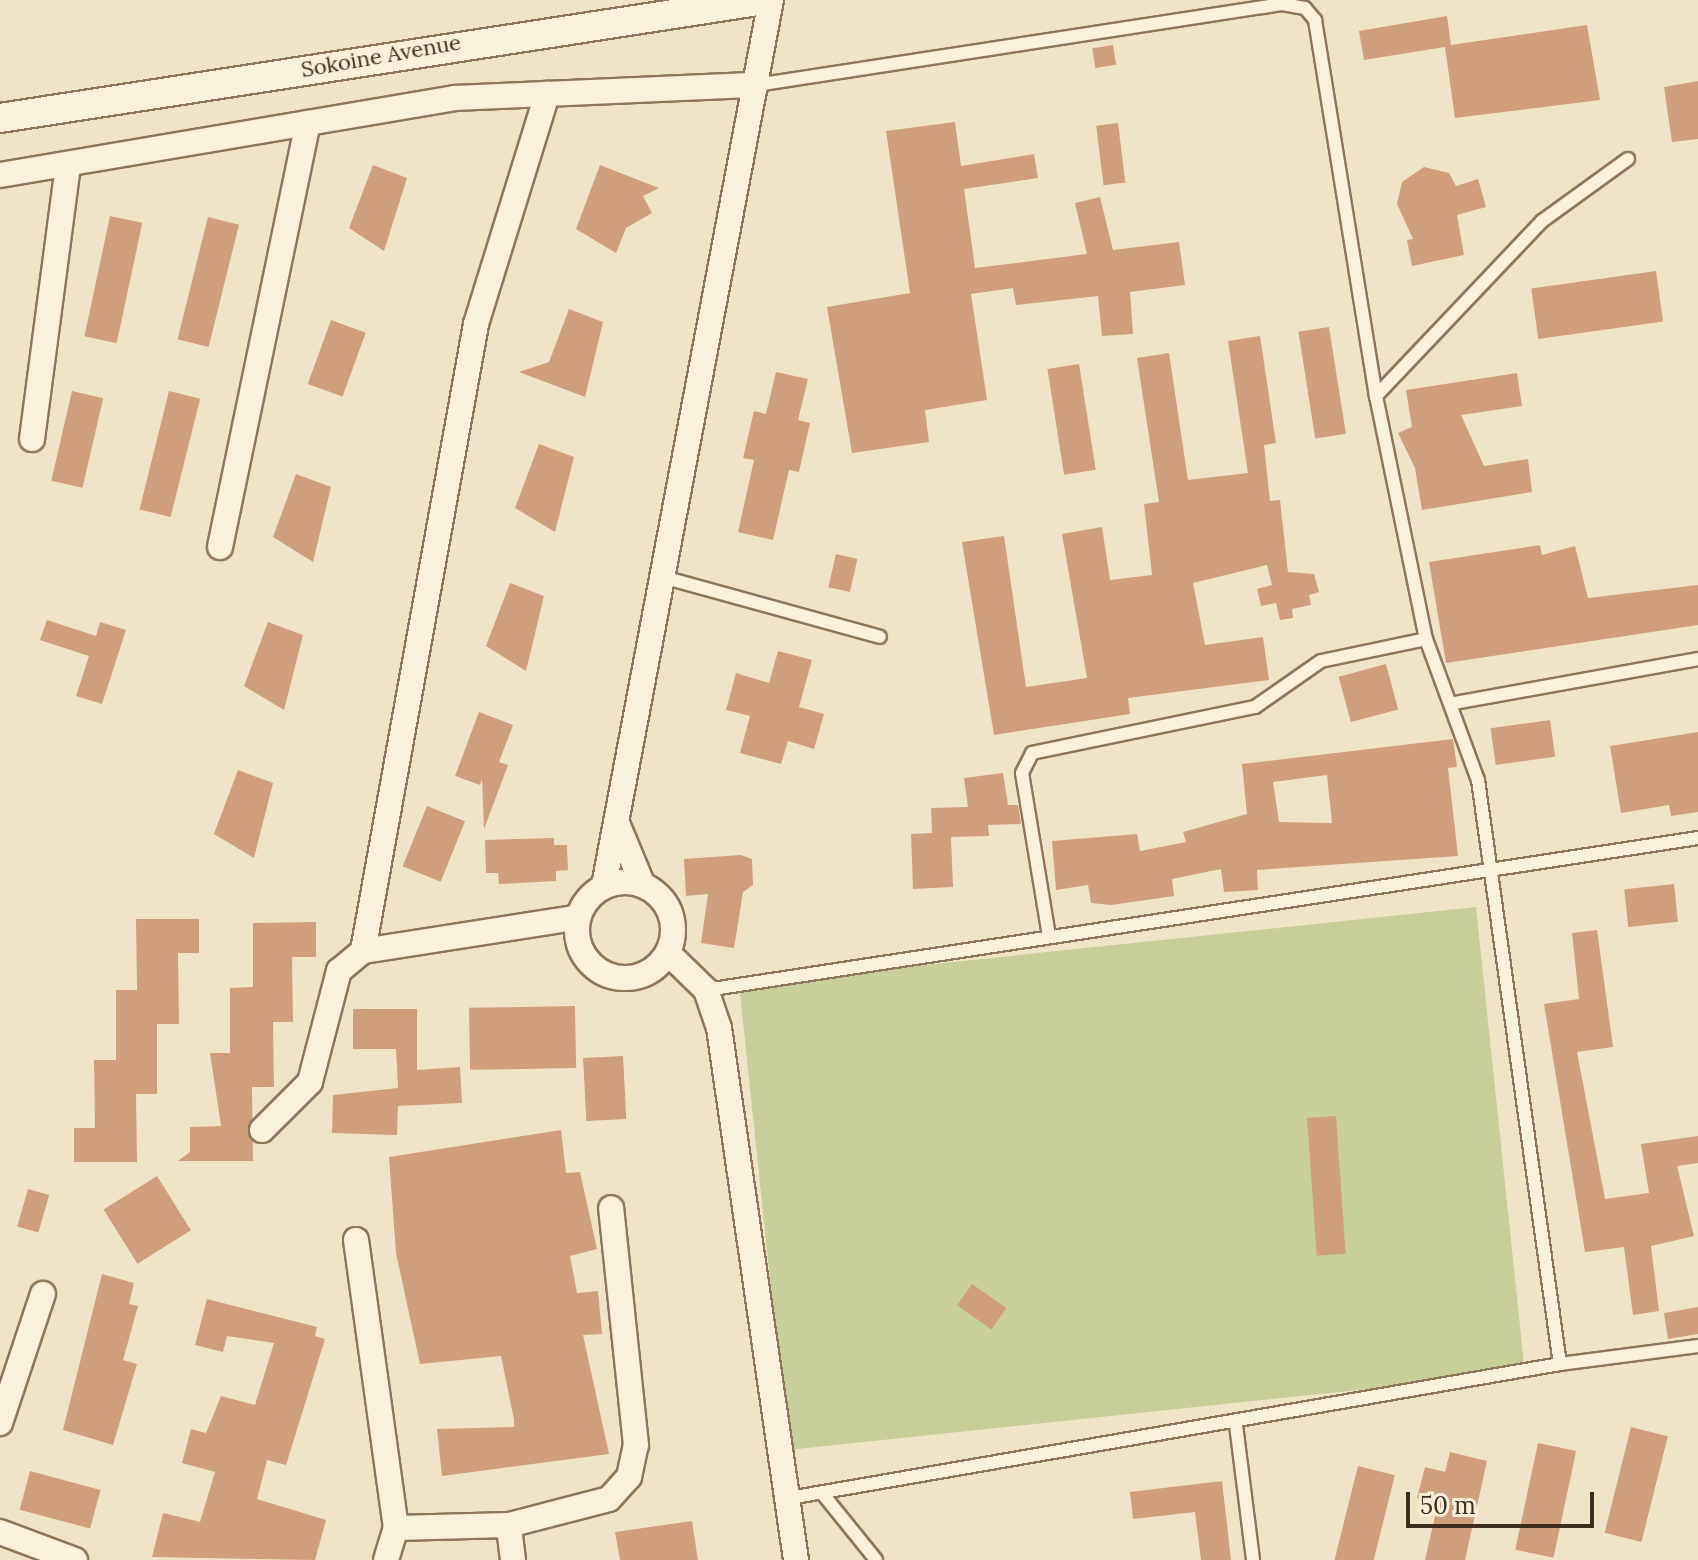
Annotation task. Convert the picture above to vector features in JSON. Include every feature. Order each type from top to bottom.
[{"type":"street","name":"Sokoine Avenue","points":[[0,118],[764,0]]},
{"type":"street","points":[[262,1130],[310,1082],[339,971],[363,951],[574,918],[604,886],[659,576],[771,0]]},
{"type":"street","points":[[0,175],[455,98],[756,85]]},
{"type":"street","points":[[363,951],[476,324],[547,94]]},
{"type":"street","points":[[220,547],[308,123]]},
{"type":"street","points":[[32,439],[68,165]]},
{"type":"street","points":[[615,817],[641,881],[666,909],[669,954],[706,990],[719,1028],[796,1560]]},
{"type":"street","points":[[604,886],[641,881]]},
{"type":"street","points":[[574,918],[587,955],[618,979],[639,982],[669,954]]},
{"type":"street","points":[[396,1528],[509,1525],[609,1499],[629,1477],[636,1445],[611,1208]]},
{"type":"street","points":[[356,1240],[396,1528],[386,1560]]},
{"type":"street","points":[[0,1423],[43,1294]]},
{"type":"street","points":[[509,1525],[513,1560]]},
{"type":"street","points":[[0,1532],[75,1560]]},
{"type":"lane","points":[[756,85],[1156,20],[1282,4],[1305,8],[1324,60],[1376,396],[1426,639],[1454,703],[1478,780],[1560,1364]]},
{"type":"lane","points":[[1376,396],[1542,221],[1628,159]]},
{"type":"lane","points":[[659,576],[880,637]]},
{"type":"lane","points":[[1049,936],[1022,773],[1032,753],[1255,707],[1321,661],[1426,639]]},
{"type":"lane","points":[[1454,703],[1698,659]]},
{"type":"lane","points":[[706,990],[1490,867],[1698,838]]},
{"type":"lane","points":[[789,1498],[1236,1425],[1560,1364],[1698,1346]]},
{"type":"lane","points":[[1236,1425],[1253,1560]]},
{"type":"lane","points":[[822,1493],[876,1560]]},
{"type":"green space","points":[[1476,907],[1525,1372],[788,1450],[739,984]]},
{"type":"building","points":[[1447,16],[1451,45],[1587,25],[1600,100],[1455,118],[1445,47],[1364,60],[1359,31]]},
{"type":"building","points":[[1113,45],[1116,65],[1095,68],[1092,48]]},
{"type":"building","points":[[1698,81],[1698,139],[1672,142],[1664,87]]},
{"type":"building","points":[[955,122],[961,166],[1034,154],[1038,178],[964,189],[975,268],[1087,254],[1075,203],[1100,197],[1113,250],[1179,242],[1185,285],[1130,292],[1133,334],[1102,336],[1098,296],[1016,305],[1013,288],[971,294],[987,400],[925,410],[929,442],[852,453],[827,307],[910,293],[886,131]]},
{"type":"building","points":[[1118,123],[1125,183],[1103,185],[1096,126]]},
{"type":"building","points":[[373,165],[407,178],[384,251],[349,228]]},
{"type":"building","points":[[600,165],[659,188],[643,196],[652,213],[626,228],[616,253],[576,229]]},
{"type":"building","points":[[1424,167],[1449,173],[1456,186],[1478,179],[1486,207],[1457,215],[1464,255],[1412,266],[1407,240],[1413,239],[1397,204],[1402,182]]},
{"type":"building","points":[[110,216],[142,223],[117,343],[84,336]]},
{"type":"building","points":[[208,217],[239,225],[209,347],[178,339]]},
{"type":"building","points":[[1656,271],[1663,322],[1538,339],[1531,289]]},
{"type":"building","points":[[569,309],[603,322],[585,397],[519,372],[549,362]]},
{"type":"building","points":[[331,320],[366,333],[343,397],[308,384]]},
{"type":"building","points":[[1329,327],[1346,434],[1315,439],[1298,332]]},
{"type":"building","points":[[1260,336],[1276,443],[1264,445],[1270,501],[1280,500],[1288,572],[1314,574],[1319,592],[1309,595],[1311,605],[1292,609],[1293,618],[1280,620],[1276,603],[1261,606],[1257,589],[1272,585],[1267,565],[1193,583],[1205,645],[1263,637],[1269,680],[1128,698],[1130,714],[994,735],[962,542],[1004,536],[1026,687],[1087,678],[1062,534],[1102,527],[1110,580],[1152,575],[1144,504],[1159,502],[1137,358],[1169,353],[1188,480],[1248,473],[1228,341]]},
{"type":"building","points":[[1079,364],[1096,470],[1064,475],[1047,369]]},
{"type":"building","points":[[776,372],[808,379],[798,420],[810,423],[799,472],[789,470],[773,540],[738,532],[754,460],[743,458],[754,411],[766,414]]},
{"type":"building","points":[[1517,373],[1522,406],[1461,415],[1484,466],[1528,459],[1532,492],[1422,510],[1415,468],[1398,433],[1412,427],[1406,390]]},
{"type":"building","points":[[72,391],[103,398],[82,488],[51,481]]},
{"type":"building","points":[[169,391],[200,399],[171,517],[139,509]]},
{"type":"building","points":[[539,444],[574,457],[555,532],[515,508]]},
{"type":"building","points":[[296,474],[331,487],[313,562],[273,537]]},
{"type":"building","points":[[1540,545],[1542,555],[1575,546],[1588,598],[1698,585],[1698,625],[1446,663],[1429,562]]},
{"type":"building","points":[[836,554],[857,559],[850,592],[828,587]]},
{"type":"building","points":[[510,583],[544,596],[526,671],[486,646]]},
{"type":"building","points":[[47,620],[96,636],[100,622],[126,630],[102,704],[76,696],[89,656],[40,640]]},
{"type":"building","points":[[268,622],[303,635],[284,710],[244,686]]},
{"type":"building","points":[[778,651],[812,660],[799,707],[824,714],[814,749],[788,741],[781,764],[740,753],[750,716],[726,710],[736,673],[769,683]]},
{"type":"building","points":[[1386,664],[1398,709],[1351,722],[1339,677]]},
{"type":"building","points":[[479,712],[513,725],[499,762],[508,765],[484,829],[482,779],[480,785],[455,776]]},
{"type":"building","points":[[1550,720],[1555,757],[1496,765],[1491,728]]},
{"type":"building","points":[[1698,732],[1698,812],[1671,816],[1669,805],[1621,813],[1610,746]]},
{"type":"building","points":[[1453,739],[1457,767],[1448,768],[1458,856],[1257,870],[1258,890],[1224,892],[1221,869],[1172,879],[1174,896],[1111,905],[1091,903],[1088,885],[1056,890],[1052,841],[1137,834],[1140,851],[1186,842],[1183,832],[1247,814],[1242,764]],"holes":[[[1327,775],[1332,823],[1279,822],[1273,782]]]},
{"type":"building","points":[[238,770],[273,783],[254,858],[214,834]]},
{"type":"building","points":[[1003,773],[1008,805],[1018,805],[1021,824],[988,825],[989,836],[951,837],[953,887],[913,889],[911,834],[932,833],[931,808],[968,807],[964,778]]},
{"type":"building","points":[[427,806],[465,821],[441,882],[403,866]]},
{"type":"building","points":[[554,838],[554,845],[567,845],[568,870],[556,871],[556,881],[499,884],[498,873],[486,873],[485,840]]},
{"type":"building","points":[[741,855],[752,859],[753,885],[743,892],[734,948],[701,943],[708,894],[686,896],[684,859]]},
{"type":"building","points":[[1674,884],[1678,922],[1628,927],[1624,889]]},
{"type":"building","points":[[136,919],[199,919],[199,953],[178,953],[179,1024],[157,1024],[157,1094],[136,1094],[137,1162],[74,1162],[74,1128],[95,1128],[94,1060],[116,1060],[116,990],[137,990]]},
{"type":"building","points":[[316,922],[316,957],[292,957],[293,1022],[273,1022],[274,1087],[252,1087],[253,1161],[178,1161],[190,1152],[190,1127],[221,1126],[210,1053],[230,1053],[230,988],[253,987],[253,923]]},
{"type":"building","points":[[1597,930],[1613,1047],[1577,1052],[1605,1199],[1649,1193],[1641,1144],[1698,1136],[1698,1163],[1677,1166],[1694,1236],[1651,1246],[1659,1311],[1633,1315],[1624,1247],[1585,1252],[1544,1004],[1579,999],[1572,933]]},
{"type":"building","points":[[575,1006],[576,1068],[470,1070],[469,1008]]},
{"type":"building","points":[[353,1009],[417,1009],[417,1070],[460,1067],[462,1103],[398,1106],[397,1135],[332,1133],[333,1095],[398,1088],[396,1049],[353,1049]]},
{"type":"building","points":[[623,1056],[626,1119],[586,1121],[583,1058]]},
{"type":"building","points":[[1336,1116],[1346,1254],[1317,1256],[1307,1118]]},
{"type":"building","points":[[561,1130],[566,1173],[580,1172],[597,1249],[570,1256],[577,1293],[598,1291],[602,1334],[583,1335],[609,1454],[442,1476],[437,1429],[514,1427],[514,1420],[501,1356],[420,1364],[396,1253],[389,1157]]},
{"type":"building","points":[[157,1176],[191,1230],[137,1264],[104,1209]]},
{"type":"building","points":[[28,1189],[49,1195],[38,1233],[17,1226]]},
{"type":"building","points":[[102,1274],[134,1283],[129,1304],[138,1306],[123,1360],[137,1364],[113,1445],[63,1430]]},
{"type":"building","points":[[972,1284],[1006,1308],[991,1329],[957,1305]]},
{"type":"building","points":[[207,1299],[317,1327],[315,1336],[325,1339],[286,1465],[267,1460],[257,1499],[326,1520],[315,1560],[152,1557],[163,1513],[200,1522],[215,1472],[182,1463],[191,1429],[206,1433],[221,1396],[255,1405],[274,1343],[227,1336],[223,1352],[195,1345]]},
{"type":"building","points":[[1698,1307],[1698,1334],[1668,1339],[1664,1313]]},
{"type":"building","points":[[1631,1427],[1668,1436],[1642,1542],[1605,1533]]},
{"type":"building","points":[[1538,1443],[1576,1451],[1553,1558],[1515,1550]]},
{"type":"building","points":[[1450,1452],[1487,1461],[1465,1560],[1425,1560],[1438,1503],[1417,1498],[1425,1467],[1445,1472]]},
{"type":"building","points":[[1358,1466],[1395,1475],[1374,1560],[1335,1560]]},
{"type":"building","points":[[30,1471],[101,1490],[90,1529],[20,1510]]},
{"type":"building","points":[[1222,1481],[1231,1560],[1201,1560],[1195,1512],[1133,1519],[1130,1492]]},
{"type":"building","points":[[692,1521],[698,1560],[620,1560],[615,1532]]}]
